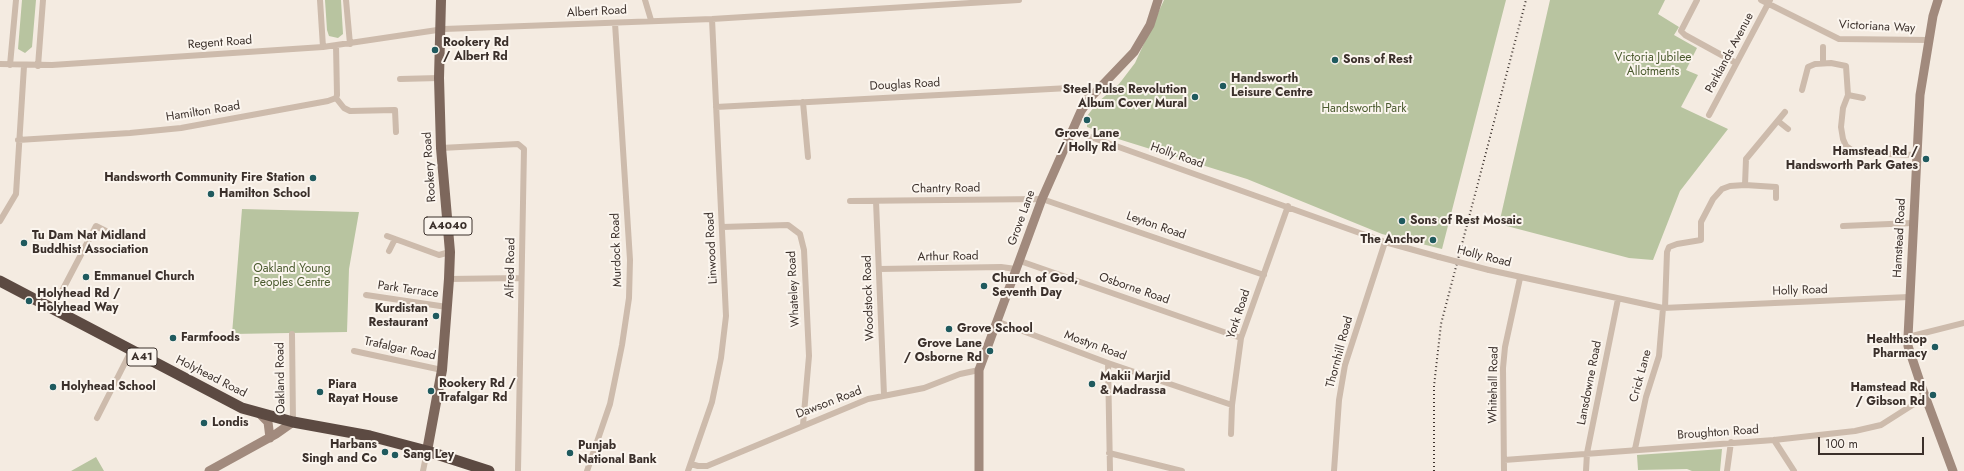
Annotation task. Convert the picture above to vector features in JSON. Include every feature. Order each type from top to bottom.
[{"type":"highway","name":"Holyhead Road","points":[[0,282],[229,403],[293,422],[370,436],[427,451]]},
{"type":"highway","name":"A41","points":[[427,451],[489,471]]},
{"type":"main road","name":"Rookery Road","points":[[427,451],[442,370],[450,252],[442,148],[439,78],[441,0]]},
{"type":"main road","name":"Grove Lane","points":[[979,471],[979,370],[1042,199],[1071,130],[1081,111],[1091,97],[1122,67],[1142,40],[1150,25],[1158,0]]},
{"type":"main road","name":"Hamstead Road","points":[[1938,0],[1928,40],[1920,95],[1909,297],[1908,346],[1925,397],[1953,471]]},
{"type":"main road","points":[[259,413],[268,422],[270,438]]},
{"type":"main road","points":[[209,471],[270,438],[293,422]]},
{"type":"street","points":[[10,65],[16,0]]},
{"type":"street","points":[[38,66],[43,0]]},
{"type":"street","points":[[320,0],[323,47]]},
{"type":"street","points":[[346,0],[350,44]]},
{"type":"street","points":[[645,0],[651,20]]},
{"type":"street","name":"Albert Road","points":[[440,30],[615,23],[651,20],[712,19],[912,3],[1020,0]]},
{"type":"street","points":[[1697,0],[1682,31],[1685,35],[1736,63]]},
{"type":"street","name":"Victoriana Way","points":[[1761,0],[1769,2],[1839,39],[1928,40]]},
{"type":"street","name":"Parklands Avenue","points":[[1709,116],[1769,2]]},
{"type":"street","name":"Linwood Road","points":[[688,471],[712,402],[722,358],[726,316],[712,19]]},
{"type":"street","name":"Murdock Road","points":[[587,471],[610,404],[622,345],[629,298],[630,260],[615,23]]},
{"type":"street","name":"Regent Road","points":[[0,64],[38,66],[323,47],[440,30]]},
{"type":"street","points":[[336,45],[338,90],[336,98],[344,108],[350,111],[395,110],[396,132]]},
{"type":"street","points":[[1823,47],[1823,63]]},
{"type":"street","points":[[1802,90],[1808,67],[1823,63],[1841,64],[1846,66],[1848,95],[1843,108],[1841,127],[1846,146],[1853,151],[1863,153],[1916,155]]},
{"type":"street","points":[[0,221],[16,194],[18,140],[24,66]]},
{"type":"street","points":[[400,79],[439,78]]},
{"type":"street","name":"Douglas Road","points":[[716,107],[1068,88],[1082,90],[1091,97]]},
{"type":"street","points":[[1848,95],[1863,98]]},
{"type":"street","name":"Hamilton Road","points":[[18,140],[130,133],[205,125],[336,98]]},
{"type":"street","points":[[803,102],[808,156]]},
{"type":"street","points":[[1776,198],[1776,187],[1744,184],[1746,159],[1785,112]]},
{"type":"street","points":[[1778,121],[1788,129]]},
{"type":"street","name":"Holly Road","points":[[1071,130],[1288,206],[1385,242],[1520,278],[1618,299],[1664,308],[1909,297]]},
{"type":"street","name":"Alfred Road","points":[[442,148],[518,144],[524,149],[518,471]]},
{"type":"street","name":"Crick Lane","points":[[1635,449],[1646,397],[1659,356],[1664,308],[1667,252],[1669,247],[1676,244],[1701,240],[1701,222],[1713,200],[1722,189],[1744,184]]},
{"type":"street","name":"Chantry Road","points":[[850,201],[1042,199]]},
{"type":"street","name":"Leyton Road","points":[[1042,199],[1264,274]]},
{"type":"street","name":"Woodstock Road","points":[[876,201],[884,395]]},
{"type":"street","name":"York Road","points":[[1231,434],[1232,405],[1241,338],[1288,206]]},
{"type":"street","points":[[1842,226],[1913,223]]},
{"type":"street","name":"Whateley Road","points":[[722,227],[788,225],[800,234],[804,250],[809,356],[803,425]]},
{"type":"street","points":[[52,310],[96,226],[114,235]]},
{"type":"street","points":[[388,236],[439,255],[450,252]]},
{"type":"street","points":[[389,251],[395,239]]},
{"type":"street","name":"Thornhill Road","points":[[1334,471],[1339,400],[1345,365],[1385,242]]},
{"type":"street","name":"Arthur Road","points":[[879,269],[1001,267],[1018,265]]},
{"type":"street","name":"Osborne Road","points":[[1018,265],[1241,338]]},
{"type":"street","points":[[449,278],[521,278]]},
{"type":"street","name":"Whitehall Road","points":[[1504,471],[1504,347],[1520,278]]},
{"type":"street","name":"Park Terrace","points":[[366,295],[447,307]]},
{"type":"street","name":"Lansdowne Road","points":[[1586,471],[1587,454],[1618,299]]},
{"type":"street","name":"Mostyn Road","points":[[996,321],[1108,363],[1232,405]]},
{"type":"street","points":[[1908,337],[1964,323]]},
{"type":"street","name":"Oakland Road","points":[[292,334],[293,422]]},
{"type":"street","points":[[97,418],[131,351]]},
{"type":"street","name":"Trafalgar Road","points":[[354,351],[442,370]]},
{"type":"street","points":[[1108,363],[1110,471]]},
{"type":"street","name":"Dawson Road","points":[[691,464],[707,466],[868,399],[924,388],[960,374],[979,370]]},
{"type":"street","name":"Broughton Road","points":[[1504,460],[1635,449],[1774,440],[1855,431],[1881,425],[1925,397]]},
{"type":"street","points":[[1774,440],[1794,471]]},
{"type":"street","points":[[1727,471],[1731,442]]},
{"type":"street","points":[[423,471],[427,451]]},
{"type":"street","points":[[1109,453],[1182,471]]},
{"type":"green space","points":[[22,0],[36,0],[32,47],[25,53],[18,49]]},
{"type":"green space","points":[[325,0],[341,0],[343,34],[338,38],[329,36],[327,30]]},
{"type":"green space","name":"Handsworth Park","points":[[1164,0],[1506,0],[1442,249],[1382,234],[1247,179],[1115,138],[1087,127],[1087,116],[1098,102],[1119,84],[1135,63]]},
{"type":"green space","name":"Victoria Jubilee Allotments","points":[[1550,0],[1665,0],[1658,14],[1679,27],[1674,35],[1697,48],[1686,70],[1698,75],[1681,107],[1728,129],[1680,191],[1653,260],[1629,258],[1499,224]]},
{"type":"green space","name":"Oakland Young Peoples Centre","points":[[242,209],[359,212],[349,269],[347,332],[232,334]]},
{"type":"green space","points":[[1722,449],[1720,471],[1692,471],[1687,469],[1638,470],[1637,455]]},
{"type":"green space","points":[[96,457],[104,471],[71,471]]},
{"type":"railway","points":[[1434,471],[1434,386],[1441,324],[1526,0]]},
{"type":"place","name":"Rookery Rd / Albert Rd","points":[[435,50]]},
{"type":"place","name":"Sons of Rest","points":[[1335,60]]},
{"type":"place","name":"Handsworth Leisure Centre","points":[[1223,86]]},
{"type":"place","name":"Steel Pulse Revolution Album Cover Mural","points":[[1195,97]]},
{"type":"place","name":"Grove Lane / Holly Rd","points":[[1087,120]]},
{"type":"place","name":"Hamstead Rd / Handsworth Park Gates","points":[[1926,159]]},
{"type":"place","name":"Handsworth Community Fire Station","points":[[313,178]]},
{"type":"place","name":"Hamilton School","points":[[211,194]]},
{"type":"place","name":"Sons of Rest Mosaic","points":[[1402,221]]},
{"type":"place","name":"The Anchor","points":[[1433,240]]},
{"type":"place","name":"Tu Dam Nat Midland Buddhist Association","points":[[24,243]]},
{"type":"place","name":"Emmanuel Church","points":[[86,277]]},
{"type":"place","name":"Church of God, Seventh Day","points":[[984,286]]},
{"type":"place","name":"Holyhead Rd / Holyhead Way","points":[[29,301]]},
{"type":"place","name":"Kurdistan Restaurant","points":[[436,316]]},
{"type":"place","name":"Grove School","points":[[949,329]]},
{"type":"place","name":"Farmfoods","points":[[173,338]]},
{"type":"place","name":"Healthstop Pharmacy","points":[[1935,347]]},
{"type":"place","name":"Grove Lane / Osborne Rd","points":[[990,351]]},
{"type":"place","name":"Makii Marjid & Madrassa","points":[[1092,384]]},
{"type":"place","name":"Holyhead School","points":[[53,387]]},
{"type":"place","name":"Rookery Rd / Trafalgar Rd","points":[[431,391]]},
{"type":"place","name":"Piara Rayat House","points":[[320,392]]},
{"type":"place","name":"Hamstead Rd / Gibson Rd","points":[[1933,395]]},
{"type":"place","name":"Londis","points":[[204,423]]},
{"type":"place","name":"Harbans Singh and Co","points":[[385,452]]},
{"type":"place","name":"Punjab National Bank","points":[[570,453]]},
{"type":"place","name":"Sang Ley","points":[[395,455]]}]
